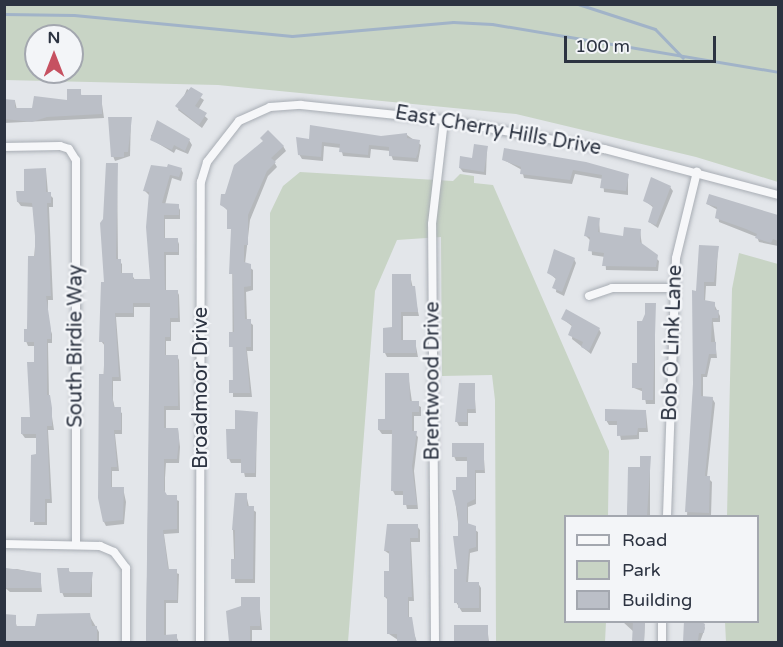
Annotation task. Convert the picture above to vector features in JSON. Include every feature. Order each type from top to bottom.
[{"type":"street","name":"East Cherry Hills Drive","points":[[223,139],[239,121],[270,106],[355,109],[444,120],[604,149],[778,195]]},
{"type":"street","name":"Brentwood Drive","points":[[435,642],[432,224],[444,120]]},
{"type":"street","name":"Broadmoor Drive","points":[[200,642],[201,182],[207,162],[223,139]]},
{"type":"street","name":"South Birdie Way","points":[[4,147],[69,149],[76,160],[76,544]]},
{"type":"street","name":"Bob O Link Lane","points":[[666,515],[675,288],[682,220],[697,172]]},
{"type":"street","points":[[589,296],[612,288],[675,288]]},
{"type":"street","points":[[4,544],[76,544],[100,546],[114,552],[126,568],[126,642]]},
{"type":"street","points":[[662,623],[662,642]]},
{"type":"green space","points":[[5,4],[778,5],[778,182],[696,157],[516,114],[218,85],[84,82],[84,24],[24,24],[24,80],[5,80]]},
{"type":"green space","points":[[300,172],[453,181],[460,174],[474,176],[474,183],[493,185],[609,451],[608,515],[564,515],[564,623],[606,623],[605,642],[496,642],[495,400],[492,375],[442,376],[441,237],[397,240],[375,291],[348,642],[270,642],[270,213],[283,186]]},
{"type":"green space","points":[[739,253],[778,264],[778,642],[726,642],[725,623],[759,623],[759,515],[727,515],[732,289]]},
{"type":"building","points":[[191,87],[203,94],[195,106],[207,113],[199,125],[175,106]]},
{"type":"building","points":[[67,89],[81,89],[81,95],[102,95],[102,114],[47,117],[32,122],[4,119],[4,99],[15,100],[15,108],[32,108],[34,96],[67,100]]},
{"type":"building","points":[[108,117],[132,117],[128,152],[124,152],[124,157],[111,157]]},
{"type":"building","points":[[157,120],[190,139],[185,151],[174,145],[172,150],[150,140]]},
{"type":"building","points":[[310,125],[381,136],[407,133],[407,138],[420,140],[418,153],[416,158],[389,156],[389,147],[369,145],[368,155],[339,152],[340,144],[322,142],[321,157],[298,155],[296,137],[309,139]]},
{"type":"building","points":[[268,130],[284,146],[271,158],[276,162],[267,171],[248,215],[248,245],[244,245],[244,262],[251,264],[251,286],[244,287],[245,319],[251,319],[251,347],[246,347],[250,393],[229,393],[229,380],[233,380],[233,347],[229,347],[229,332],[234,332],[233,274],[229,274],[231,229],[227,229],[227,209],[220,205],[221,194],[225,194],[234,165],[263,141],[260,138]]},
{"type":"building","points":[[474,144],[488,146],[484,172],[459,168],[460,156],[472,158]]},
{"type":"building","points":[[504,148],[586,162],[629,174],[626,191],[600,188],[602,175],[573,170],[570,180],[520,174],[521,167],[502,160]]},
{"type":"building","points":[[106,163],[118,163],[116,259],[121,259],[121,273],[133,273],[133,279],[150,279],[146,227],[149,192],[143,191],[151,165],[167,167],[168,164],[182,168],[179,177],[170,175],[162,203],[179,204],[179,215],[164,215],[164,238],[178,238],[178,252],[164,252],[165,290],[178,290],[178,318],[170,318],[170,337],[165,337],[165,355],[178,355],[178,406],[164,406],[164,428],[178,428],[177,459],[164,459],[164,490],[167,495],[177,495],[177,529],[163,530],[168,569],[177,569],[177,600],[164,600],[164,635],[177,634],[177,642],[146,642],[150,303],[133,303],[133,313],[115,313],[119,377],[112,377],[112,395],[114,407],[121,407],[121,430],[114,430],[117,467],[111,467],[111,487],[124,487],[123,520],[103,522],[98,498],[99,374],[104,374],[104,342],[99,342],[101,282],[104,282],[100,223],[103,219]]},
{"type":"building","points":[[46,168],[46,192],[51,192],[51,203],[47,203],[51,296],[46,296],[51,329],[51,339],[47,339],[47,395],[50,395],[52,408],[52,426],[47,426],[50,499],[45,499],[45,522],[30,522],[31,455],[36,454],[36,434],[21,434],[21,417],[30,417],[27,362],[34,362],[34,342],[24,342],[24,329],[27,329],[28,256],[35,256],[35,236],[32,203],[17,202],[16,191],[24,191],[24,169]]},
{"type":"building","points":[[651,177],[671,186],[656,225],[648,222],[653,206],[643,201]]},
{"type":"building","points":[[709,194],[778,215],[778,241],[773,239],[771,243],[755,238],[757,234],[715,218],[717,207],[706,204]]},
{"type":"building","points":[[588,216],[600,218],[598,232],[623,236],[624,227],[641,229],[640,242],[658,255],[656,267],[602,266],[604,253],[588,251],[590,237],[584,236]]},
{"type":"building","points":[[699,245],[719,246],[714,282],[704,282],[704,300],[715,302],[715,310],[719,310],[718,318],[712,318],[711,342],[716,342],[716,354],[709,354],[705,374],[701,374],[701,396],[713,397],[705,476],[710,476],[709,513],[685,512],[693,384],[692,290],[696,291]]},
{"type":"building","points":[[554,249],[575,258],[562,292],[552,288],[556,278],[547,273]]},
{"type":"building","points":[[392,274],[411,274],[411,286],[415,286],[418,312],[401,312],[401,340],[416,340],[416,353],[383,353],[383,328],[392,327]]},
{"type":"building","points":[[645,303],[656,303],[653,400],[642,400],[642,388],[632,388],[632,363],[637,363],[637,321],[642,321],[645,314]]},
{"type":"building","points":[[566,309],[600,328],[589,351],[581,347],[583,342],[568,335],[572,325],[561,319]]},
{"type":"building","points":[[385,373],[409,373],[410,401],[419,401],[419,412],[412,412],[412,431],[417,431],[412,466],[417,505],[403,505],[403,491],[391,491],[392,430],[378,430],[378,419],[385,419]]},
{"type":"building","points":[[459,383],[475,383],[475,409],[467,409],[467,422],[455,422]]},
{"type":"building","points":[[605,409],[646,410],[646,428],[638,428],[637,435],[617,436],[617,421],[605,421]]},
{"type":"building","points":[[235,410],[258,412],[255,473],[241,473],[241,459],[227,459],[226,429],[235,429]]},
{"type":"building","points":[[452,443],[484,443],[484,470],[475,470],[475,499],[467,503],[467,523],[476,526],[476,547],[469,549],[466,582],[479,582],[479,608],[458,608],[458,603],[454,603],[454,569],[457,569],[453,536],[458,536],[458,515],[452,490],[456,490],[456,477],[467,477],[467,457],[452,457]]},
{"type":"building","points":[[640,456],[651,456],[647,515],[627,515],[628,467],[640,467]]},
{"type":"building","points":[[235,493],[247,493],[247,506],[254,506],[253,579],[231,579],[231,559],[235,559],[235,530],[232,530]]},
{"type":"building","points":[[387,524],[418,524],[418,538],[410,538],[412,597],[408,597],[408,617],[412,617],[416,642],[397,642],[397,634],[387,634],[384,571],[389,571],[389,551],[384,551]]},
{"type":"building","points":[[6,568],[41,573],[41,588],[6,588]]},
{"type":"building","points":[[57,568],[69,568],[69,572],[93,572],[90,593],[60,593]]},
{"type":"building","points":[[241,597],[260,597],[260,626],[250,626],[250,642],[229,642],[226,611],[241,606]]},
{"type":"building","points":[[90,613],[92,626],[97,626],[97,642],[4,642],[4,614],[16,615],[16,626],[35,626],[37,614]]},
{"type":"building","points":[[633,623],[645,623],[644,642],[632,642]]},
{"type":"building","points":[[684,623],[705,624],[704,633],[699,633],[698,640],[683,642]]},
{"type":"building","points":[[454,625],[488,625],[488,642],[454,642]]},
{"type":"waterway","points":[[578,4],[655,29],[683,58]]},
{"type":"waterway","points":[[4,14],[74,15],[292,36],[453,22],[492,24],[778,72]]}]
